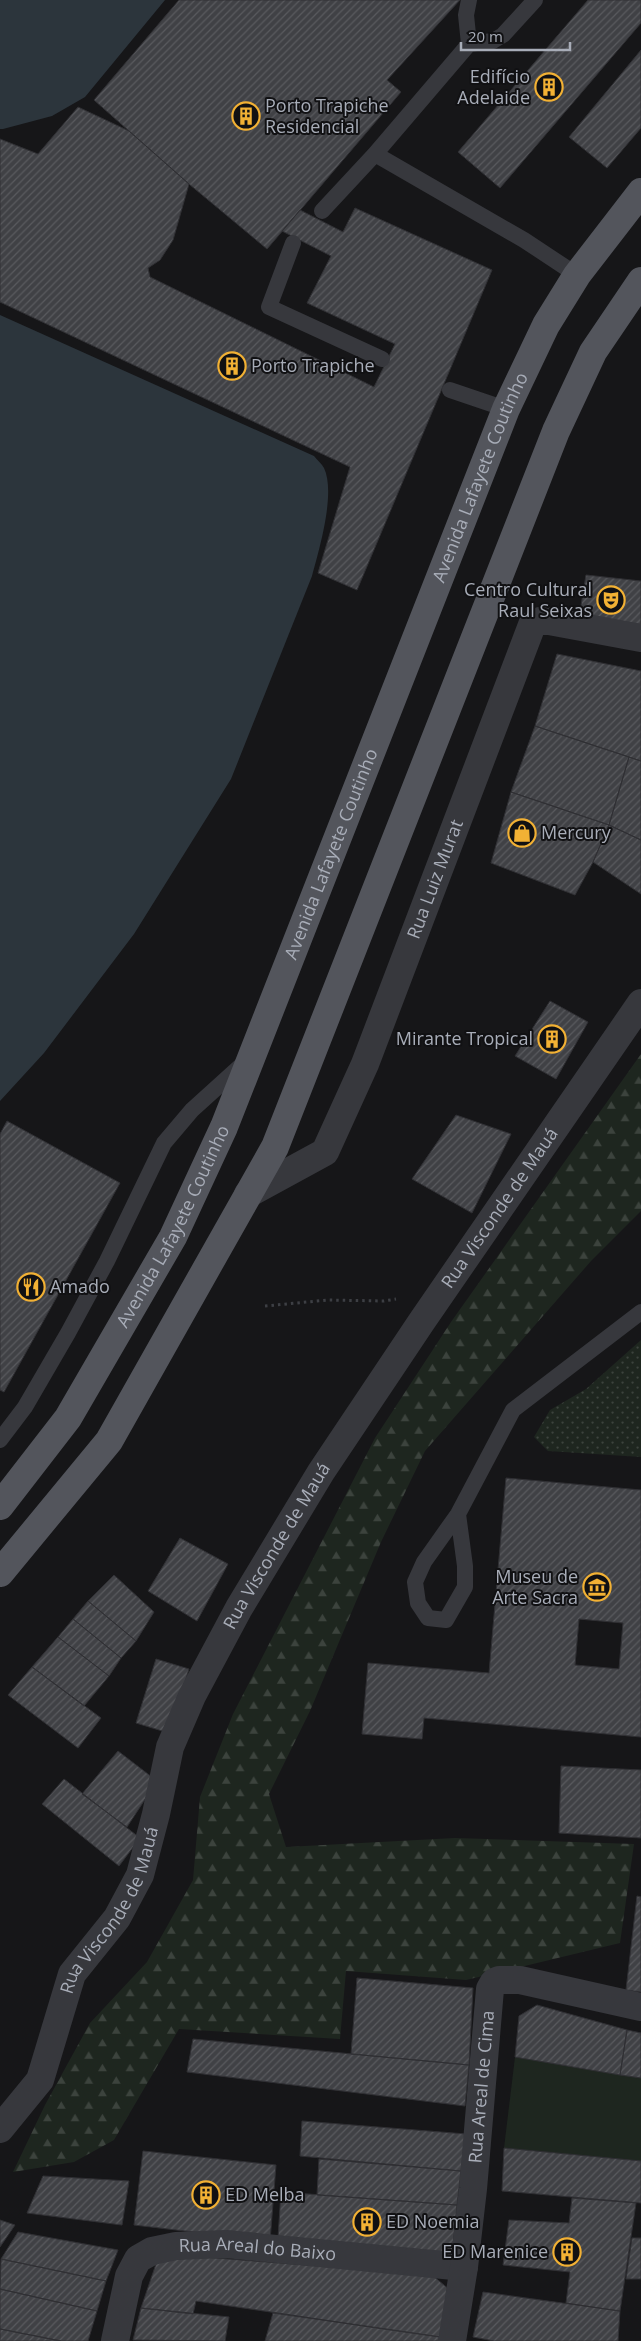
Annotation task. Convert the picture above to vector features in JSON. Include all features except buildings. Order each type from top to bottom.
[{"type":"main road","name":"Avenida Lafayete Coutinho","points":[[0,1506],[68,1418],[173,1237],[224,1127],[253,1055],[506,409],[546,326],[578,275],[641,192]]},
{"type":"main road","points":[[0,1572],[109,1441],[275,1147],[556,431],[593,352],[641,281]]},
{"type":"street","name":"Rua Luiz Murat","points":[[248,1194],[325,1152],[365,1064],[532,625],[540,621],[549,621],[641,638]]},
{"type":"street","name":"Rua Visconde de Mauá","points":[[0,2128],[40,2080],[72,1974],[117,1918],[140,1875],[156,1814],[170,1747],[192,1696],[239,1608],[321,1472],[422,1321],[641,1003]]},
{"type":"street","name":"Rua Areal de Cima","points":[[452,2341],[464,2266],[490,1989],[494,1982],[505,1979],[520,1980],[641,2007]]},
{"type":"street","name":"Rua Areal do Baixo","points":[[115,2341],[129,2276],[138,2259],[152,2251],[176,2246],[226,2244],[464,2266]]},
{"type":"lane","points":[[469,0],[466,14],[469,44]]},
{"type":"lane","points":[[322,211],[375,154],[469,44],[494,41],[504,36],[535,0]]},
{"type":"lane","points":[[375,154],[524,240],[578,275]]},
{"type":"lane","points":[[293,243],[269,307],[382,359]]},
{"type":"lane","points":[[450,390],[506,409]]},
{"type":"lane","points":[[0,1440],[25,1408],[108,1261],[164,1143],[192,1110],[253,1055]]},
{"type":"lane","points":[[458,1514],[465,1566],[465,1587],[446,1620],[428,1618],[418,1603],[415,1582],[424,1562],[458,1514],[513,1410],[641,1312]]},
{"type":"path","points":[[266,1306],[328,1300],[384,1301],[402,1298]]},
{"type":"green space","points":[[641,1054],[641,1211],[591,1261],[425,1451],[381,1542],[310,1711],[269,1794],[286,1847],[455,1838],[634,1844],[620,1943],[466,1980],[346,1971],[340,2039],[179,2029],[114,2140],[74,2162],[13,2172],[45,2105],[90,2023],[147,1962],[193,1880],[200,1797],[233,1714],[375,1438],[451,1322]]},
{"type":"green space","points":[[641,1340],[641,1457],[548,1451],[534,1437],[550,1410],[586,1389]]},
{"type":"green space","points":[[515,2057],[641,2078],[641,2161],[504,2148]]},
{"type":"shaded area","points":[[0,0],[165,0],[85,97],[52,116],[0,129]]},
{"type":"shaded area","points":[[0,315],[314,456],[324,468],[328,492],[325,522],[312,576],[231,779],[134,934],[44,1053],[0,1101]]},
{"type":"place","name":"Edifício Adelaide","points":[[549,87]]},
{"type":"place","name":"Porto Trapiche Residencial","points":[[246,116]]},
{"type":"place","name":"Porto Trapiche","points":[[232,366]]},
{"type":"place","name":"Centro Cultural Raul Seixas","points":[[611,600]]},
{"type":"place","name":"Mercury","points":[[522,833]]},
{"type":"place","name":"Mirante Tropical","points":[[552,1039]]},
{"type":"place","name":"Amado","points":[[31,1287]]},
{"type":"place","name":"Museu de Arte Sacra","points":[[597,1587]]},
{"type":"place","name":"ED Melba","points":[[206,2195]]},
{"type":"place","name":"ED Noemia","points":[[367,2222]]},
{"type":"place","name":"ED Marenice","points":[[567,2252]]}]
